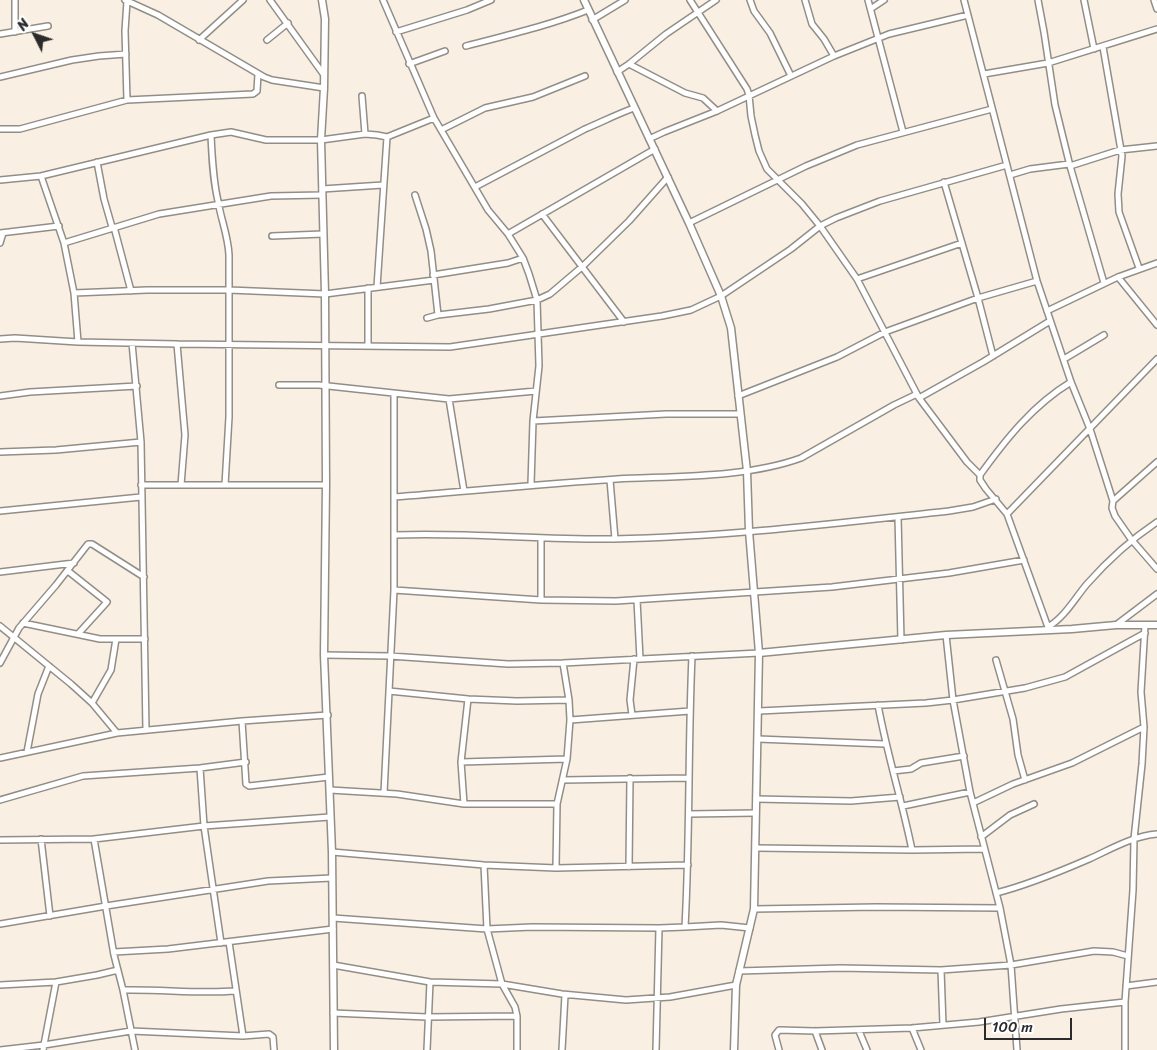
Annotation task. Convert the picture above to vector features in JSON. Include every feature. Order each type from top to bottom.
[{"type":"street","points":[[15,0],[15,32]]},
{"type":"street","points":[[127,100],[126,0],[158,15],[258,74],[272,80],[324,88]]},
{"type":"street","points":[[199,40],[243,0]]},
{"type":"street","points":[[270,0],[325,76]]},
{"type":"street","points":[[322,0],[325,19],[325,76],[321,140],[325,294],[326,485],[324,655],[328,715],[332,852],[334,1050]]},
{"type":"street","points":[[383,0],[409,64],[434,118],[488,210],[508,234],[524,258],[537,300],[539,366],[533,421],[531,484]]},
{"type":"street","points":[[396,32],[467,10],[491,0]]},
{"type":"street","points":[[584,0],[689,223],[721,296],[731,328],[747,472],[759,653],[754,909],[736,985],[734,1050]]},
{"type":"street","points":[[592,20],[625,0]]},
{"type":"street","points":[[690,0],[749,95],[751,116],[759,151],[767,169],[802,204],[820,226],[857,279],[918,396],[967,462],[980,475],[980,480],[1007,514],[1049,629]]},
{"type":"street","points":[[617,72],[666,34],[716,0]]},
{"type":"street","points":[[750,0],[754,11],[770,33],[791,76]]},
{"type":"street","points":[[805,0],[812,24],[834,56]]},
{"type":"street","points":[[868,0],[872,8],[903,132]]},
{"type":"street","points":[[872,8],[884,0]]},
{"type":"street","points":[[964,0],[1037,281],[1071,382],[1090,429],[1113,501],[1114,513],[1131,539],[1157,569]]},
{"type":"street","points":[[1038,0],[1055,105],[1069,165],[1104,283]]},
{"type":"street","points":[[1084,0],[1094,49]]},
{"type":"street","points":[[1154,0],[1157,9]]},
{"type":"street","points":[[466,46],[551,24],[588,10]]},
{"type":"street","points":[[649,139],[717,111],[834,56],[896,31],[968,15]]},
{"type":"street","points":[[267,40],[288,23]]},
{"type":"street","points":[[0,34],[48,26]]},
{"type":"street","points":[[984,74],[1048,63],[1157,29]]},
{"type":"street","points":[[1102,47],[1122,156],[1118,194],[1119,212],[1140,268]]},
{"type":"street","points":[[409,64],[445,51]]},
{"type":"street","points":[[0,77],[72,60],[126,54]]},
{"type":"street","points":[[629,64],[685,93],[704,98],[717,111]]},
{"type":"street","points":[[0,129],[20,129],[127,100],[253,94],[256,91],[258,74]]},
{"type":"street","points":[[441,130],[485,108],[533,97],[585,76]]},
{"type":"street","points":[[362,96],[365,134]]},
{"type":"street","points":[[475,187],[606,118],[634,108]]},
{"type":"street","points":[[689,223],[778,179],[857,145],[992,108]]},
{"type":"street","points":[[0,180],[41,176],[211,135],[231,132],[266,140],[321,140],[365,134],[387,137],[434,118]]},
{"type":"street","points":[[211,135],[213,173],[218,204],[228,243],[229,417],[226,485]]},
{"type":"street","points":[[377,287],[387,137]]},
{"type":"street","points":[[1010,174],[1030,169],[1069,165],[1120,150],[1157,146]]},
{"type":"street","points":[[508,234],[654,149]]},
{"type":"street","points":[[97,162],[104,199],[131,290]]},
{"type":"street","points":[[0,339],[229,345],[450,347],[624,322],[691,310],[721,296],[792,249],[820,226],[836,218],[880,201],[1007,165]]},
{"type":"street","points":[[41,176],[64,243],[74,293],[78,342]]},
{"type":"street","points":[[427,318],[438,315],[489,310],[537,300],[550,294],[583,266],[629,221],[668,177]]},
{"type":"street","points":[[944,182],[993,356]]},
{"type":"street","points":[[64,243],[159,214],[271,196],[383,185]]},
{"type":"street","points":[[415,195],[429,241],[438,315]]},
{"type":"street","points":[[542,214],[624,322]]},
{"type":"street","points":[[0,243],[1,233],[59,226]]},
{"type":"street","points":[[272,236],[323,234]]},
{"type":"street","points":[[857,279],[962,242]]},
{"type":"street","points":[[74,293],[131,290],[229,290],[325,294],[434,278],[524,258]]},
{"type":"street","points":[[1047,310],[1118,277],[1157,263]]},
{"type":"street","points":[[1118,277],[1157,325]]},
{"type":"street","points":[[738,396],[837,357],[885,332],[978,298],[1037,281]]},
{"type":"street","points":[[368,288],[368,346]]},
{"type":"street","points":[[394,497],[464,492],[531,484],[747,472],[788,463],[815,452],[894,404],[918,396],[993,356],[1050,321]]},
{"type":"street","points":[[1064,359],[1104,334]]},
{"type":"street","points":[[132,343],[141,442],[146,730]]},
{"type":"street","points":[[177,344],[185,436],[181,485]]},
{"type":"street","points":[[1007,514],[1157,359]]},
{"type":"street","points":[[980,475],[1006,441],[1040,404],[1071,382]]},
{"type":"street","points":[[279,385],[325,386],[449,399],[536,391]]},
{"type":"street","points":[[0,396],[30,392],[137,386]]},
{"type":"street","points":[[384,793],[394,590],[394,394]]},
{"type":"street","points":[[449,399],[464,492]]},
{"type":"street","points":[[533,421],[666,414],[740,414]]},
{"type":"street","points":[[0,452],[56,450],[141,442]]},
{"type":"street","points":[[1113,501],[1157,462]]},
{"type":"street","points":[[610,480],[615,539]]},
{"type":"street","points":[[141,485],[326,485]]},
{"type":"street","points":[[0,511],[141,497]]},
{"type":"street","points":[[394,535],[442,533],[541,538],[615,539],[750,531],[898,517],[973,507],[996,499]]},
{"type":"street","points":[[898,517],[901,640]]},
{"type":"street","points":[[1049,629],[1088,583],[1131,539],[1157,522]]},
{"type":"street","points":[[541,538],[541,600]]},
{"type":"street","points":[[0,664],[23,623],[68,571],[88,544],[92,544],[144,577]]},
{"type":"street","points":[[394,590],[541,600],[637,600],[754,593],[900,580],[1024,560]]},
{"type":"street","points":[[0,572],[74,562]]},
{"type":"street","points":[[68,571],[107,602],[78,634]]},
{"type":"street","points":[[1116,625],[1157,594]]},
{"type":"street","points":[[632,715],[630,700],[637,659],[637,600]]},
{"type":"street","points":[[23,623],[116,640],[145,640]]},
{"type":"street","points":[[324,655],[390,656],[492,663],[563,663],[759,653],[946,635],[1116,625],[1157,626]]},
{"type":"street","points":[[1125,1050],[1125,1002],[1133,890],[1134,839],[1144,728],[1141,692],[1145,625]]},
{"type":"street","points":[[0,626],[72,684],[92,703],[117,733]]},
{"type":"street","points":[[759,712],[953,700],[1025,688],[1065,677],[1145,633]]},
{"type":"street","points":[[946,635],[953,700],[970,792],[1000,908],[1011,965],[1017,1050]]},
{"type":"street","points":[[92,703],[114,661],[116,640]]},
{"type":"street","points":[[685,927],[692,656]]},
{"type":"street","points":[[996,660],[1013,718],[1018,755],[1025,780]]},
{"type":"street","points":[[556,868],[557,804],[563,780],[570,720],[563,663]]},
{"type":"street","points":[[27,752],[38,694],[49,666]]},
{"type":"street","points":[[389,691],[468,699],[517,701],[569,700]]},
{"type":"street","points":[[464,804],[461,762],[468,699]]},
{"type":"street","points":[[878,705],[885,744],[903,806],[912,850]]},
{"type":"street","points":[[570,720],[690,711]]},
{"type":"street","points":[[0,758],[117,733],[328,715]]},
{"type":"street","points":[[242,721],[246,784],[249,786],[329,776]]},
{"type":"street","points":[[973,804],[999,790],[1072,763],[1144,728]]},
{"type":"street","points":[[758,739],[885,744]]},
{"type":"street","points":[[893,772],[911,769],[921,763],[964,756]]},
{"type":"street","points":[[461,762],[566,760]]},
{"type":"street","points":[[0,800],[82,776],[200,768],[246,762]]},
{"type":"street","points":[[200,768],[204,826],[221,943]]},
{"type":"street","points":[[629,868],[630,778]]},
{"type":"street","points":[[563,780],[688,778]]},
{"type":"street","points":[[330,790],[384,793],[464,804],[557,804]]},
{"type":"street","points":[[903,806],[970,792]]},
{"type":"street","points":[[756,799],[851,801],[900,797]]},
{"type":"street","points":[[981,838],[1010,815],[1034,804]]},
{"type":"street","points":[[689,814],[756,813]]},
{"type":"street","points":[[0,840],[94,839],[204,826],[330,817]]},
{"type":"street","points":[[996,894],[1015,889],[1075,865],[1142,835],[1157,834]]},
{"type":"street","points":[[41,839],[50,916]]},
{"type":"street","points":[[94,839],[114,952],[135,1050]]},
{"type":"street","points":[[756,848],[984,849]]},
{"type":"street","points":[[332,852],[484,865],[556,868],[629,868],[688,865]]},
{"type":"street","points":[[484,865],[487,929],[502,984],[513,1003],[517,1016],[517,1050]]},
{"type":"street","points":[[0,924],[268,881],[332,878]]},
{"type":"street","points":[[754,909],[876,907],[1000,908]]},
{"type":"street","points":[[333,918],[487,929],[532,927],[659,928],[721,925],[750,928]]},
{"type":"street","points":[[656,1050],[659,928]]},
{"type":"street","points":[[114,952],[168,949],[333,929]]},
{"type":"street","points":[[230,942],[235,991],[243,1036]]},
{"type":"street","points":[[739,971],[840,968],[941,970],[1011,965],[1094,951],[1113,952],[1128,956]]},
{"type":"street","points":[[333,965],[430,982],[502,984],[565,995],[626,1000],[658,999],[736,985]]},
{"type":"street","points":[[0,985],[56,982],[118,970]]},
{"type":"street","points":[[941,970],[943,1024]]},
{"type":"street","points":[[43,1048],[56,982]]},
{"type":"street","points":[[426,1050],[430,982]]},
{"type":"street","points":[[1126,986],[1157,982]]},
{"type":"street","points":[[123,990],[235,991]]},
{"type":"street","points":[[562,1050],[565,995]]},
{"type":"street","points":[[779,1050],[775,1035],[779,1030],[859,1031],[912,1028],[979,1022],[1061,1009],[1125,1002]]},
{"type":"street","points":[[333,1013],[428,1017],[517,1016]]},
{"type":"street","points":[[912,1028],[920,1050]]},
{"type":"street","points":[[0,1050],[43,1048],[131,1031],[243,1036],[272,1034],[274,1050]]},
{"type":"street","points":[[815,1031],[822,1050]]},
{"type":"street","points":[[859,1031],[867,1050]]}]
